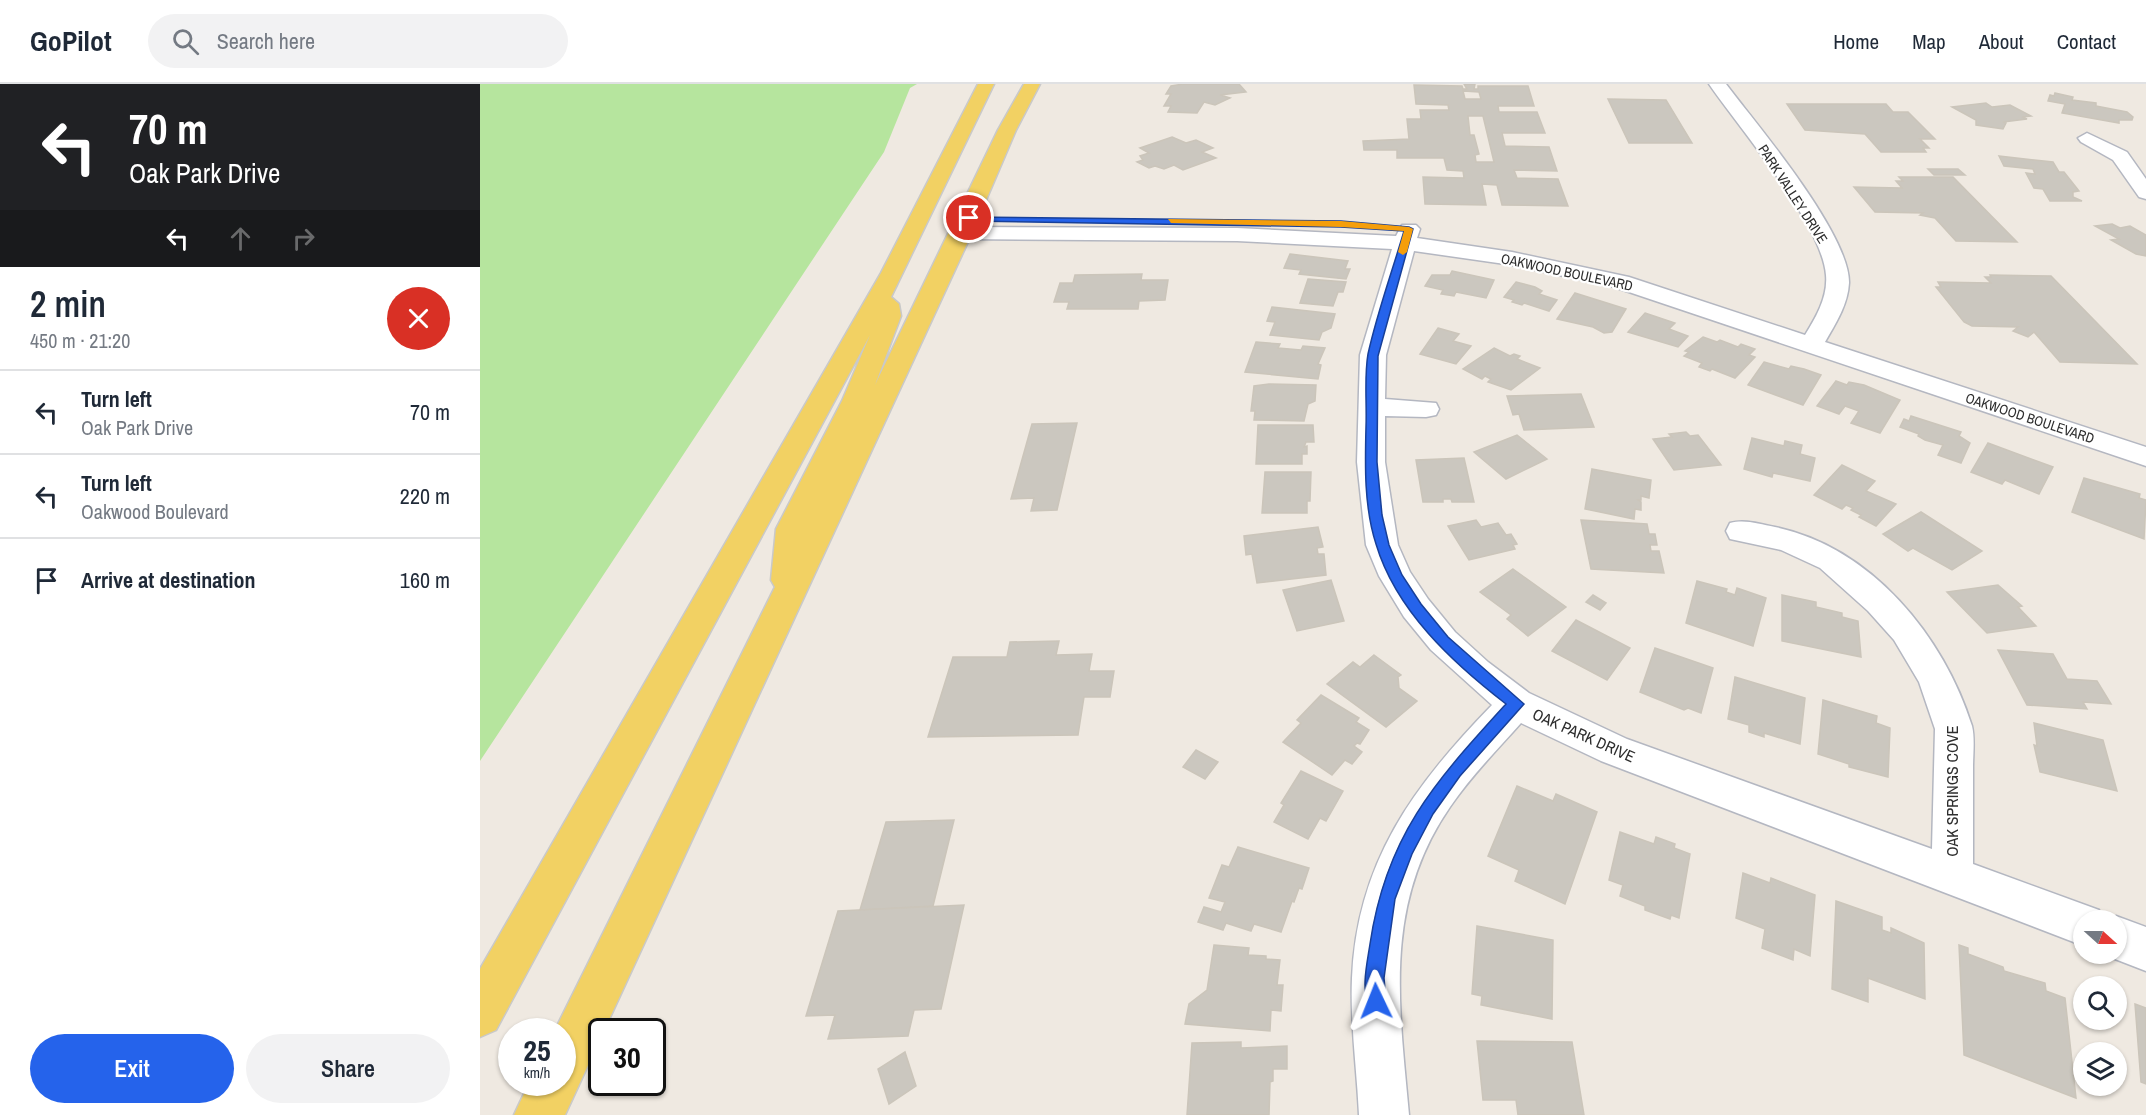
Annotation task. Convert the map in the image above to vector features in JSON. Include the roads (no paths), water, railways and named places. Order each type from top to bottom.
[{"type":"main road","points":[[576,1037],[785,597],[953,225],[1032,84]]},
{"type":"main road","points":[[480,1014],[877,299],[985,86],[993,97],[944,199],[953,225]]},
{"type":"main road","points":[[785,597],[791,529],[855,401],[889,316],[887,304],[877,299]]},
{"type":"main road","points":[[539,1115],[548,1096]]},
{"type":"street","name":"PARK VALLEY DRIVE","points":[[1717,84],[1797,196],[1832,253],[1837,274],[1834,304],[1817,335]]},
{"type":"street","points":[[2087,138],[2120,156],[2146,193]]},
{"type":"street","name":"OAKWOOD BOULEVARD","points":[[953,225],[1287,236],[1407,236],[1621,282],[1817,335],[2146,434]]},
{"type":"street","name":"OAK PARK DRIVE","points":[[1407,236],[1373,356],[1371,462],[1376,515],[1382,545],[1395,576],[1416,608],[1443,641],[1476,672],[1516,704],[1614,750],[2073,921]]},
{"type":"street","name":"OAKWOOD BOULEVARD","points":[[1817,335],[2146,457]]},
{"type":"street","points":[[1371,407],[1426,409]]},
{"type":"street","name":"OAK SPRINGS COVE","points":[[1741,531],[1789,541],[1831,560],[1880,602],[1912,641],[1936,679],[1954,729],[1952,874]]},
{"type":"street","points":[[1384,1115],[1375,978],[1387,899],[1404,852],[1427,808],[1455,771],[1516,704]]},
{"type":"street","points":[[2127,942],[2146,949]]}]
